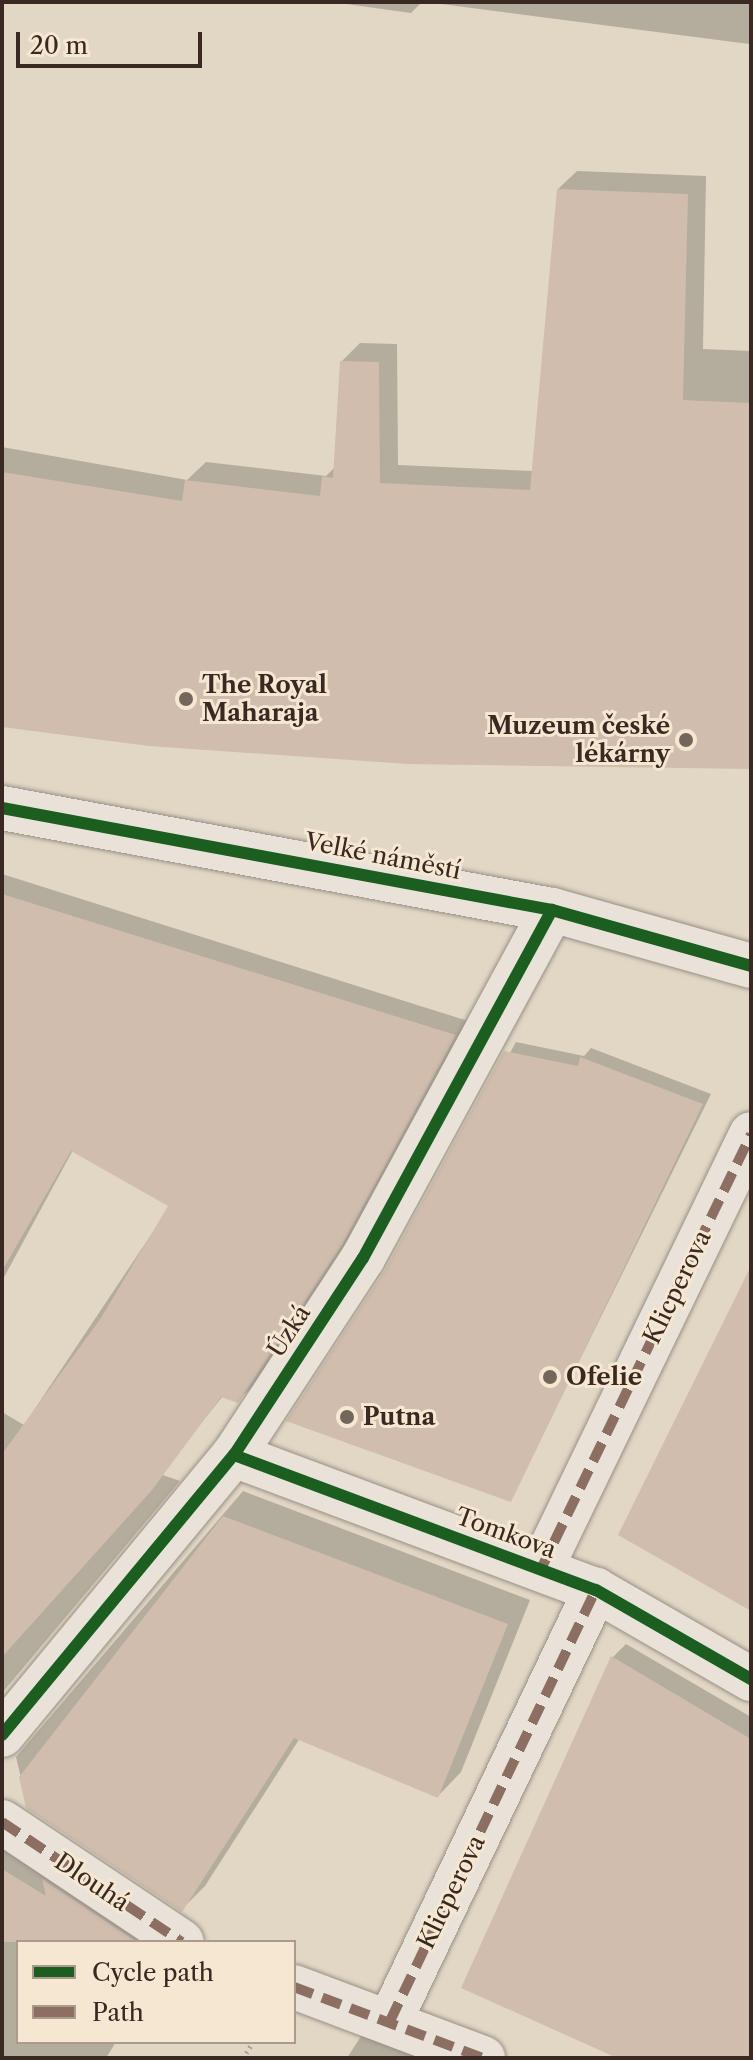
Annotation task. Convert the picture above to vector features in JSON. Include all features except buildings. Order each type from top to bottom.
[{"type":"street","name":"Velké náměstí","points":[[2,808],[552,910],[751,966]]},
{"type":"street","name":"Úzká","points":[[2,1735],[234,1455],[363,1258],[552,910]]},
{"type":"street","name":"Klicperova","points":[[541,1569],[751,1134]]},
{"type":"street","name":"Tomkova","points":[[234,1455],[596,1590],[751,1679]]},
{"type":"street","name":"Klicperova","points":[[390,2021],[596,1590]]},
{"type":"street","name":"Dlouhá","points":[[2,1822],[179,1940]]},
{"type":"street","points":[[296,1988],[483,2058]]},
{"type":"marked path","points":[[541,1569],[751,1134]]},
{"type":"marked path","points":[[390,2021],[596,1590]]},
{"type":"marked path","points":[[2,1822],[179,1940]]},
{"type":"marked path","points":[[296,1988],[483,2058]]},
{"type":"cycle path","points":[[2,808],[552,910],[751,966]]},
{"type":"cycle path","points":[[2,1735],[234,1455],[363,1258],[552,910]]},
{"type":"cycle path","points":[[234,1455],[596,1590],[751,1679]]},
{"type":"place","name":"The Royal Maharaja","points":[[186,699]]},
{"type":"place","name":"Muzeum české lékárny","points":[[686,740]]},
{"type":"place","name":"Ofelie","points":[[550,1377]]},
{"type":"place","name":"Putna","points":[[347,1417]]}]
